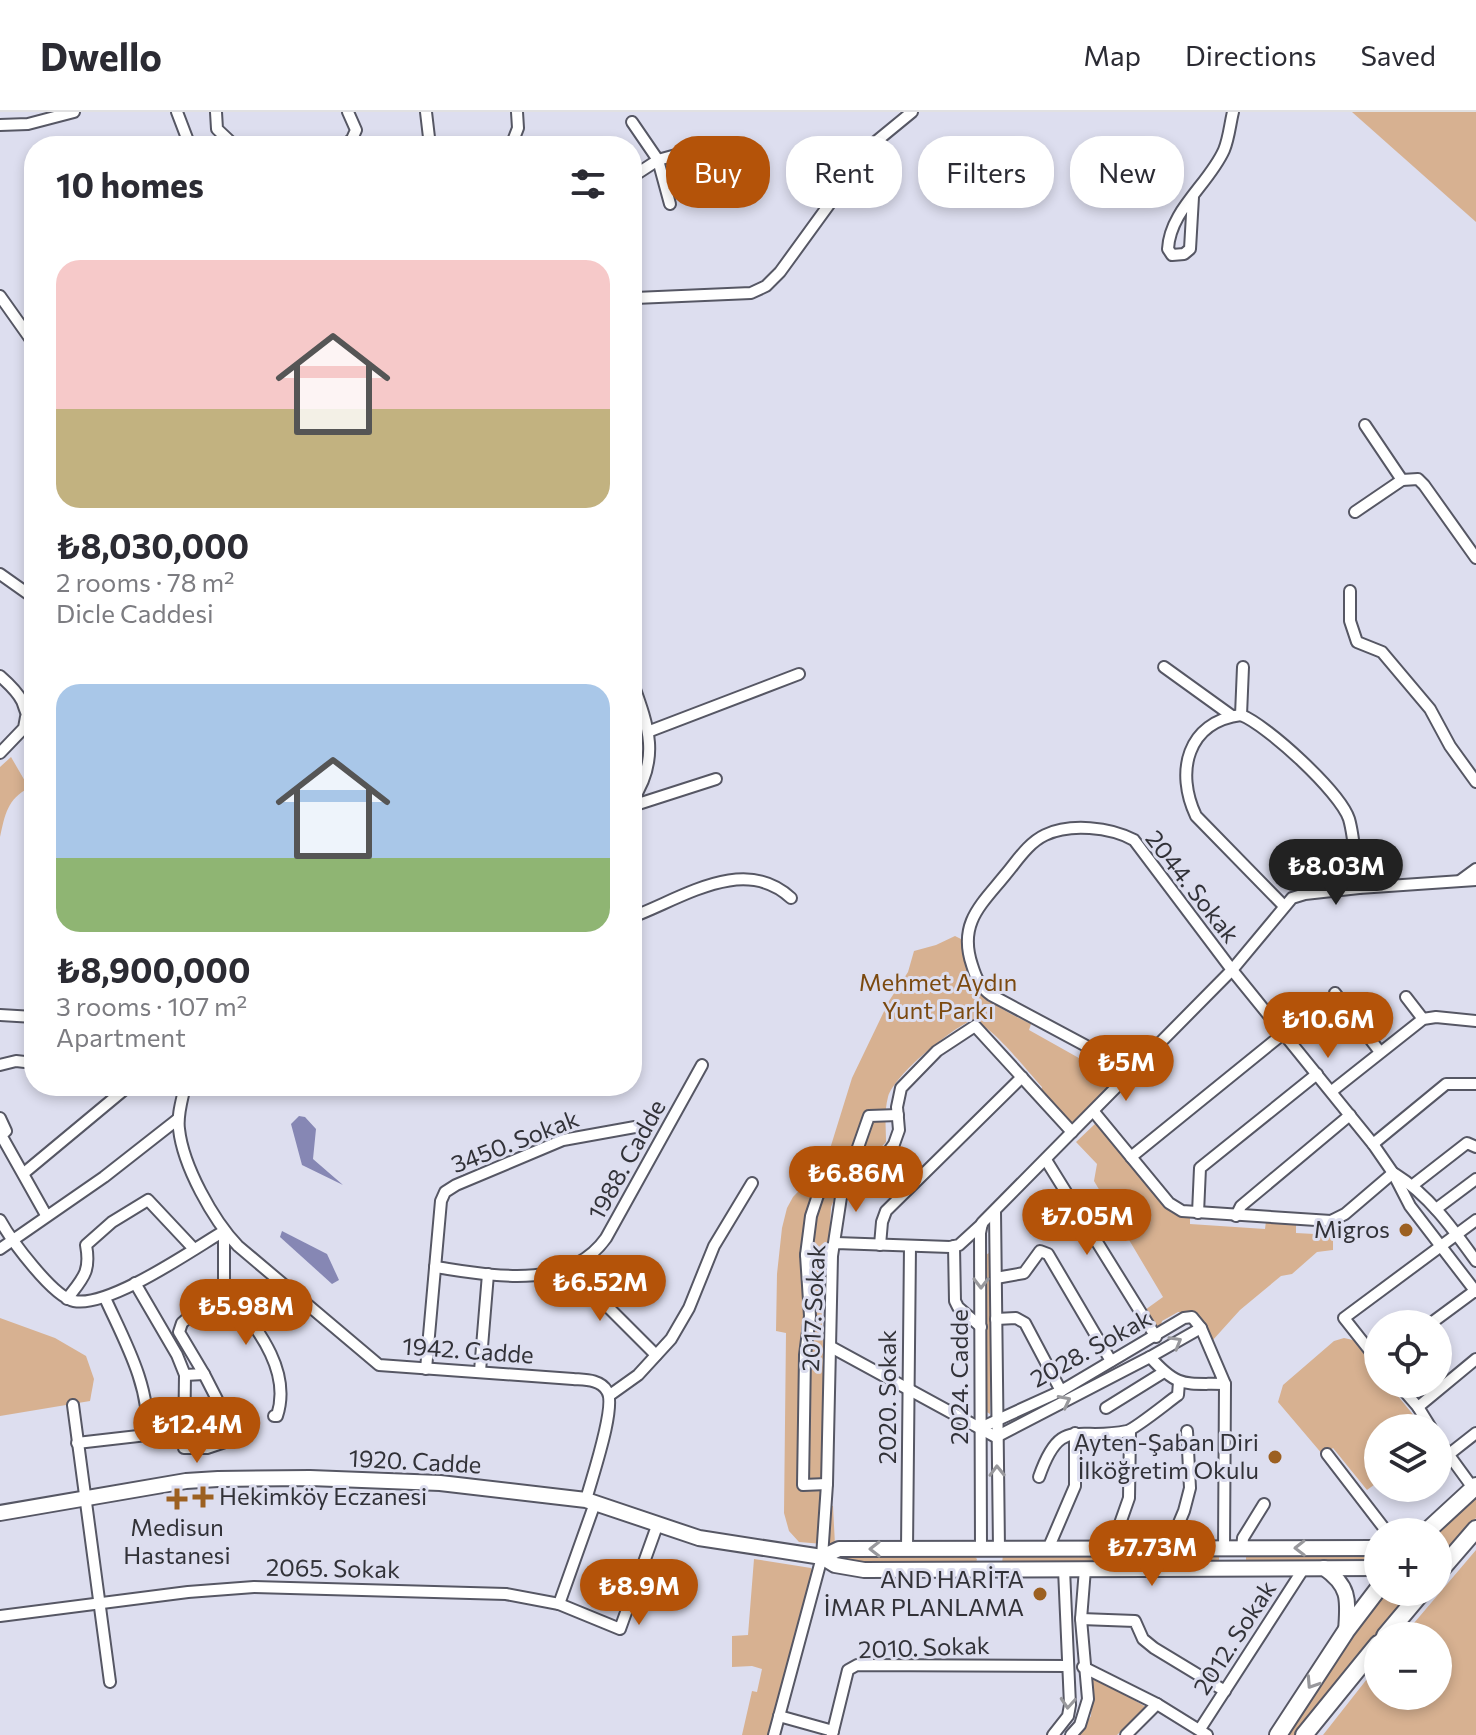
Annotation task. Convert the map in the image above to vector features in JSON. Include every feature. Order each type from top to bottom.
[{"type":"main road","name":"1920. Cadde","points":[[0,1513],[186,1481],[287,1478],[440,1483],[590,1502],[657,1526],[710,1540],[822,1557],[835,1565],[864,1570],[1364,1568]]},
{"type":"main road","points":[[1441,1518],[1475,1487]]},
{"type":"main road","points":[[1452,1557],[1476,1529]]},
{"type":"main road","name":"1920. Cadde","points":[[822,1557],[839,1549],[1364,1548]]},
{"type":"main road","points":[[981,1549],[981,1568]]},
{"type":"main road","points":[[999,1549],[999,1568]]},
{"type":"main road","points":[[1224,1549],[1225,1568]]},
{"type":"main road","points":[[1242,1549],[1243,1568]]},
{"type":"main road","points":[[1324,1568],[1339,1580],[1346,1592],[1346,1631]]},
{"type":"main road","points":[[1278,1735],[1365,1606]]},
{"type":"main road","points":[[1397,1622],[1410,1606]]},
{"type":"main road","points":[[1304,1735],[1364,1661]]},
{"type":"street","points":[[0,125],[28,124],[74,112]]},
{"type":"street","points":[[177,112],[186,136]]},
{"type":"street","points":[[216,112],[217,129],[224,136]]},
{"type":"street","points":[[348,112],[356,130],[353,136]]},
{"type":"street","points":[[426,112],[430,136]]},
{"type":"street","points":[[515,136],[517,112]]},
{"type":"street","points":[[642,299],[751,293],[766,286],[780,272],[873,144],[912,112]]},
{"type":"street","points":[[1193,197],[1190,249],[1184,254],[1172,255],[1168,249],[1169,236],[1193,197],[1224,149],[1233,112]]},
{"type":"street","points":[[632,122],[642,136]]},
{"type":"street","points":[[642,137],[658,160],[666,189]]},
{"type":"street","points":[[642,170],[666,158]]},
{"type":"street","points":[[0,296],[24,329]]},
{"type":"street","points":[[1365,425],[1402,480]]},
{"type":"street","points":[[1355,512],[1402,480],[1418,479],[1476,558]]},
{"type":"street","points":[[0,574],[24,591]]},
{"type":"street","points":[[1350,591],[1350,621],[1357,642],[1382,652],[1421,697],[1476,782]]},
{"type":"street","points":[[1164,667],[1236,715],[1252,719],[1281,742],[1340,806],[1348,817],[1359,888]]},
{"type":"street","points":[[1236,715],[1243,667]]},
{"type":"street","points":[[650,731],[799,674]]},
{"type":"street","points":[[0,676],[24,706]]},
{"type":"street","points":[[642,709],[650,731],[642,785]]},
{"type":"street","points":[[1236,715],[1202,730],[1192,745],[1186,774],[1190,802],[1196,816],[1284,906]]},
{"type":"street","points":[[0,753],[24,728]]},
{"type":"street","points":[[642,801],[716,779]]},
{"type":"street","name":"2044. Sokak","points":[[1133,1071],[1006,1004],[983,990],[976,978],[968,953],[966,932],[969,925],[980,906],[1032,843],[1046,834],[1066,829],[1119,832],[1134,840],[1232,970],[1373,1144],[1410,1206],[1476,1291]]},
{"type":"street","points":[[1459,881],[1476,869]]},
{"type":"street","points":[[806,1255],[823,1256],[836,1243],[954,1246],[969,1236],[1232,970],[1292,898],[1359,888],[1459,881],[1476,878],[1476,869]]},
{"type":"street","points":[[642,913],[732,878],[759,880],[778,886],[791,898]]},
{"type":"street","points":[[1335,993],[1380,1052]]},
{"type":"street","points":[[1406,997],[1423,1019]]},
{"type":"street","points":[[0,1015],[24,1016]]},
{"type":"street","points":[[1332,1091],[1423,1019],[1436,1017],[1476,1021]]},
{"type":"street","name":"2017. Sokak","points":[[774,1735],[822,1557],[827,1484],[832,1256],[841,1197],[852,1181],[886,1155],[894,1144],[899,1130],[901,1088],[937,1051],[975,1026],[1072,1132]]},
{"type":"street","points":[[1131,1157],[1284,1033]]},
{"type":"street","points":[[0,1065],[24,1062]]},
{"type":"street","name":"1988. Cadde","points":[[576,1266],[588,1259],[606,1238],[702,1065]]},
{"type":"street","points":[[1198,1213],[1200,1168],[1317,1074]]},
{"type":"street","points":[[880,1245],[886,1211],[1022,1077]]},
{"type":"street","points":[[1373,1144],[1446,1084],[1476,1084]]},
{"type":"street","points":[[24,1173],[117,1096]]},
{"type":"street","name":"1942. Cadde","points":[[183,1096],[178,1119],[187,1160],[224,1231],[379,1365],[591,1381],[603,1386],[610,1395]]},
{"type":"street","points":[[1094,1112],[1173,1207],[1198,1213],[1323,1222],[1337,1220],[1393,1173],[1413,1185],[1436,1209],[1476,1261]]},
{"type":"street","points":[[827,1484],[803,1485],[805,1355],[810,1316],[806,1255],[811,1216],[818,1195],[855,1156],[869,1116],[898,1115]]},
{"type":"street","points":[[1236,1216],[1241,1206],[1350,1115]]},
{"type":"street","points":[[0,1118],[6,1131],[0,1135],[46,1215]]},
{"type":"street","points":[[0,1249],[104,1177],[178,1119]]},
{"type":"street","name":"3450. Sokak","points":[[426,1369],[441,1201],[450,1188],[563,1140],[635,1127]]},
{"type":"street","points":[[1413,1185],[1467,1143],[1476,1147]]},
{"type":"street","points":[[1046,1160],[1156,1337]]},
{"type":"street","points":[[1436,1209],[1476,1179]]},
{"type":"street","points":[[559,1604],[590,1502],[610,1395],[638,1375],[671,1339],[689,1308],[714,1246],[752,1183]]},
{"type":"street","points":[[67,1299],[85,1276],[90,1263],[86,1245],[112,1222],[148,1200],[194,1249]]},
{"type":"street","name":"2024. Cadde","points":[[995,1211],[999,1549]]},
{"type":"street","points":[[0,1220],[11,1241],[62,1297],[95,1302],[135,1283],[224,1231]]},
{"type":"street","points":[[1364,1343],[1344,1318],[1476,1220]]},
{"type":"street","name":"2024. Cadde","points":[[981,1549],[982,1223]]},
{"type":"street","points":[[224,1231],[224,1286],[249,1320],[280,1374],[282,1400],[277,1416],[274,1416]]},
{"type":"street","points":[[969,1236],[980,1248],[996,1248]]},
{"type":"street","name":"2020. Sokak","points":[[907,1549],[910,1246]]},
{"type":"street","points":[[954,1246],[955,1301],[981,1327]]},
{"type":"street","points":[[996,1278],[1024,1273],[1040,1251],[1048,1254],[1111,1361]]},
{"type":"street","points":[[435,1267],[488,1274],[544,1274],[576,1266],[605,1304],[656,1355]]},
{"type":"street","points":[[480,1371],[488,1274]]},
{"type":"street","points":[[135,1283],[177,1355],[185,1375],[184,1448],[207,1448],[225,1442],[226,1417],[179,1332],[182,1323],[224,1286]]},
{"type":"street","points":[[1450,1310],[1476,1291]]},
{"type":"street","points":[[77,1443],[147,1435],[148,1417],[139,1382],[105,1298]]},
{"type":"street","name":"2028. Sokak","points":[[980,1428],[1061,1391],[1184,1318],[1192,1317],[1201,1328],[996,1437]]},
{"type":"street","points":[[996,1319],[1016,1318],[1025,1323],[1061,1391]]},
{"type":"street","points":[[1201,1328],[1225,1384],[1224,1549]]},
{"type":"street","points":[[831,1347],[996,1437]]},
{"type":"street","name":"2028. Sokak","points":[[1150,1357],[1179,1382]]},
{"type":"street","points":[[1418,1407],[1476,1359]]},
{"type":"street","points":[[1106,1408],[1164,1372]]},
{"type":"street","points":[[185,1375],[204,1374]]},
{"type":"street","points":[[1039,1477],[1046,1456],[1057,1440],[1075,1433],[1130,1431],[1178,1395],[1179,1382],[1225,1384]]},
{"type":"street","points":[[1410,1398],[1422,1414]]},
{"type":"street","points":[[73,1405],[83,1499],[110,1682]]},
{"type":"street","points":[[1111,1549],[1129,1498],[1130,1431]]},
{"type":"street","points":[[1168,1549],[1190,1488],[1187,1431]]},
{"type":"street","points":[[1048,1549],[1075,1486],[1075,1433]]},
{"type":"street","points":[[1452,1452],[1476,1433]]},
{"type":"street","points":[[1327,1454],[1376,1518]]},
{"type":"street","points":[[1452,1460],[1475,1487]]},
{"type":"street","points":[[1242,1549],[1243,1538],[1264,1504]]},
{"type":"street","name":"2065. Sokak","points":[[0,1616],[224,1588],[283,1586],[506,1594],[559,1604],[620,1629],[657,1526]]},
{"type":"street","name":"2012. Sokak","points":[[1204,1732],[1225,1691],[1304,1568]]},
{"type":"street","points":[[1053,1735],[1068,1716],[1070,1705],[1064,1569]]},
{"type":"street","points":[[1071,1735],[1080,1725],[1088,1699],[1081,1619],[1085,1569]]},
{"type":"street","points":[[1081,1619],[1135,1621],[1143,1639],[1154,1648],[1225,1691]]},
{"type":"street","name":"2010. Sokak","points":[[832,1733],[848,1670],[857,1665],[1068,1666]]},
{"type":"street","points":[[1083,1667],[1157,1704],[1204,1732]]},
{"type":"street","points":[[1126,1735],[1157,1704]]},
{"type":"street","points":[[779,1716],[832,1733]]},
{"type":"green space","points":[[1352,112],[1476,112],[1476,222]]},
{"type":"green space","points":[[11,757],[24,779],[24,791],[11,803],[0,837],[0,767]]},
{"type":"green space","name":"Mehmet Aydın Yunt Parkı","points":[[955,936],[961,939],[970,971],[990,1001],[1031,1024],[1029,1030],[1086,1062],[1119,1073],[1120,1080],[1072,1123],[1041,1092],[1042,1087],[999,1039],[972,1020],[924,1054],[893,1087],[886,1108],[886,1142],[836,1195],[831,1207],[829,1246],[819,1255],[825,1390],[820,1501],[833,1506],[835,1545],[799,1542],[789,1531],[784,1513],[786,1333],[776,1331],[777,1274],[787,1208],[793,1197],[820,1169],[829,1152],[852,1078],[889,1001],[908,972],[914,951]]},
{"type":"green space","points":[[1096,1123],[1172,1213],[1190,1215],[1190,1224],[1265,1229],[1266,1221],[1296,1223],[1296,1233],[1333,1235],[1333,1250],[1317,1252],[1292,1274],[1281,1276],[1240,1310],[1212,1341],[1188,1313],[1178,1312],[1162,1321],[1160,1329],[1151,1334],[1138,1315],[1163,1297],[1094,1181],[1097,1164],[1076,1142]]},
{"type":"green space","points":[[992,1255],[990,1414],[985,1411],[984,1256]]},
{"type":"green space","points":[[0,1318],[55,1338],[86,1356],[94,1379],[90,1401],[0,1416]]},
{"type":"green space","points":[[1344,1338],[1353,1340],[1364,1354],[1364,1398],[1399,1398],[1413,1414],[1364,1414],[1364,1486],[1333,1448],[1323,1455],[1278,1402],[1283,1385],[1334,1341]]},
{"type":"green space","points":[[1476,1496],[1476,1518],[1452,1546],[1452,1519]]},
{"type":"green space","points":[[1476,1550],[1476,1735],[1323,1735],[1364,1683],[1364,1710],[1452,1710],[1452,1622],[1415,1622],[1428,1606],[1452,1606],[1452,1578]]},
{"type":"green space","points":[[1364,1552],[1364,1562],[1246,1563],[1246,1554]]},
{"type":"green space","points":[[1003,1555],[1218,1555],[1219,1562],[1002,1563]]},
{"type":"green space","points":[[837,1556],[974,1556],[977,1559],[976,1563],[870,1566],[832,1561]]},
{"type":"green space","points":[[754,1559],[811,1568],[813,1573],[771,1735],[742,1735],[752,1691],[757,1692],[762,1669],[732,1667],[732,1636],[748,1635]]},
{"type":"green space","points":[[1375,1606],[1400,1606],[1387,1622],[1364,1622],[1364,1650],[1294,1735],[1287,1735]]},
{"type":"green space","points":[[1093,1676],[1146,1707],[1117,1735],[1078,1735],[1091,1716]]},
{"type":"water","points":[[299,1116],[305,1117],[316,1129],[313,1159],[343,1185],[302,1165],[291,1124]]},
{"type":"water","points":[[282,1231],[327,1254],[339,1280],[332,1284],[280,1237]]},
{"type":"place","name":"Migros","points":[[1406,1230]]},
{"type":"place","name":"Ayten-Şaban Diri İlköğretim Okulu","points":[[1275,1457]]},
{"type":"place","name":"Hekimköy Eczanesi","points":[[203,1497]]},
{"type":"place","name":"Medisun Hastanesi","points":[[177,1499]]},
{"type":"place","name":"AND HARİTA İMAR PLANLAMA","points":[[1040,1594]]}]
